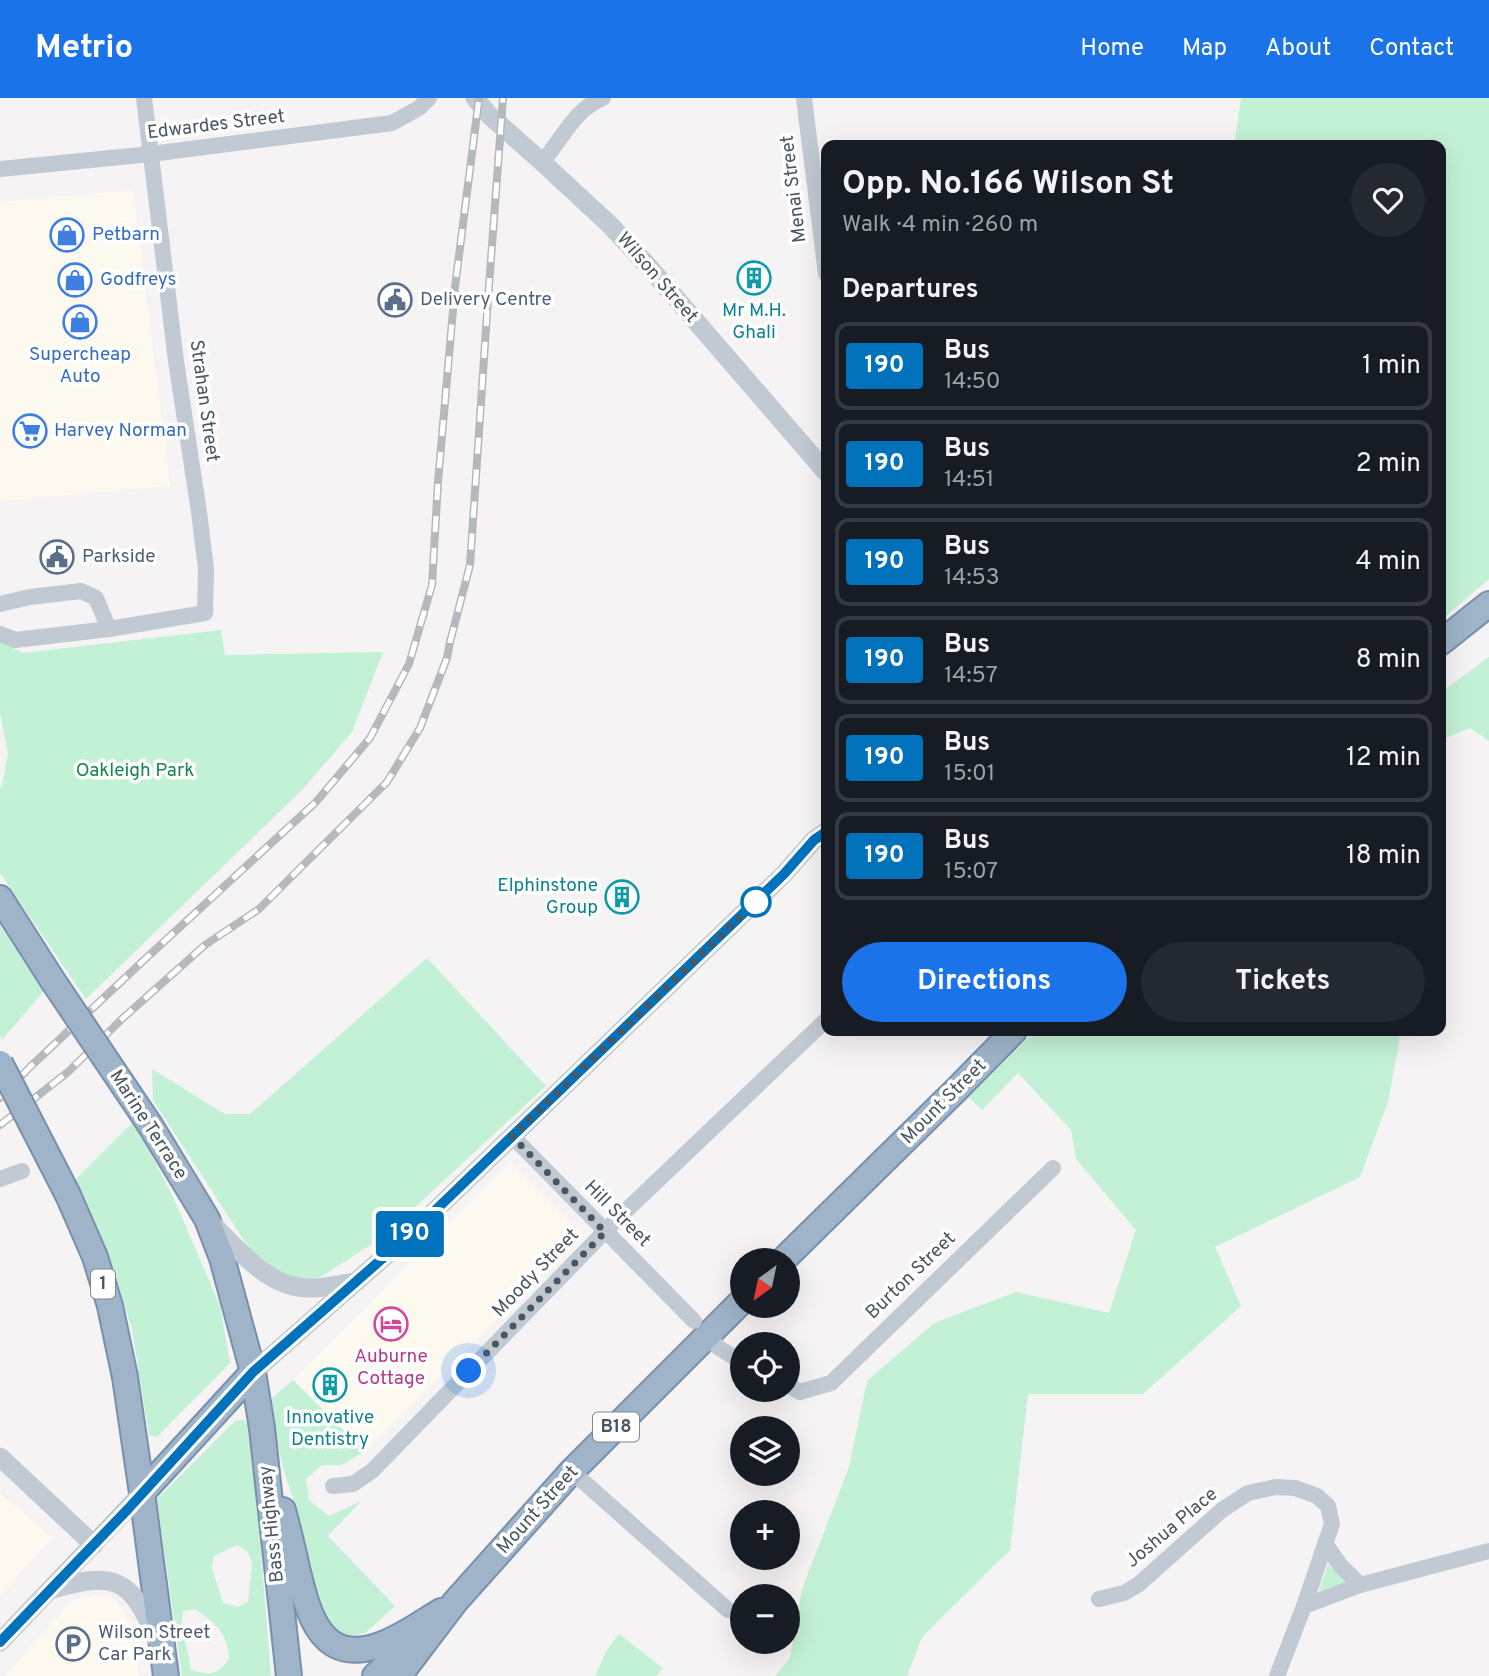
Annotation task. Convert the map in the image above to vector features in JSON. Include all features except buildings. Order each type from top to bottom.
[{"type":"highway","points":[[1446,638],[1489,604]]},
{"type":"highway","name":"Marine Terrace","points":[[0,898],[150,1125],[207,1219],[222,1258],[253,1372]]},
{"type":"highway","name":"Mount Street","points":[[795,1248],[1009,1036]]},
{"type":"highway","name":"1","points":[[0,1063],[68,1195],[95,1257],[110,1306],[125,1377],[164,1666]]},
{"type":"highway","name":"Mount Street","points":[[399,1676],[455,1602],[700,1328],[730,1309]]},
{"type":"highway","points":[[142,1493],[253,1372]]},
{"type":"highway","name":"Bass Highway","points":[[253,1372],[262,1428],[289,1676]]},
{"type":"highway","points":[[262,1428],[306,1604],[314,1623],[328,1641],[335,1646],[356,1650],[378,1645],[409,1631],[455,1602]]},
{"type":"highway","name":"Mount Street","points":[[375,1676],[455,1602]]},
{"type":"street","name":"Strahan Street","points":[[7,637],[109,629],[205,613],[206,569],[201,523],[176,360],[144,98]]},
{"type":"street","name":"Edwardes Street","points":[[0,169],[151,154],[392,124],[419,108],[429,98]]},
{"type":"street","name":"Wilson Street","points":[[475,98],[489,115],[610,225],[821,466]]},
{"type":"street","points":[[542,162],[577,116],[590,103],[603,98]]},
{"type":"street","name":"Menai Street","points":[[804,98],[821,234]]},
{"type":"street","points":[[0,604],[30,597],[81,592],[96,598],[109,629]]},
{"type":"street","points":[[253,1372],[416,1229],[774,884],[821,835]]},
{"type":"street","name":"Moody Street","points":[[333,1486],[353,1484],[372,1471],[613,1223],[821,1025]]},
{"type":"street","name":"Hill Street","points":[[512,1136],[700,1328]]},
{"type":"street","name":"Burton Street","points":[[800,1392],[831,1383],[1053,1168]]},
{"type":"street","points":[[0,1179],[22,1171]]},
{"type":"street","points":[[207,1219],[249,1261],[293,1287],[310,1289],[356,1282]]},
{"type":"street","points":[[700,1328],[719,1348],[730,1355]]},
{"type":"street","points":[[0,1457],[94,1545]]},
{"type":"street","points":[[571,1472],[728,1610]]},
{"type":"street","name":"Joshua Place","points":[[1099,1599],[1124,1593],[1139,1584],[1222,1510],[1248,1493],[1276,1487],[1295,1488],[1317,1496],[1328,1506],[1332,1524],[1277,1676]]},
{"type":"street","points":[[0,1642],[142,1493]]},
{"type":"street","points":[[1325,1543],[1340,1565],[1360,1585]]},
{"type":"street","points":[[1304,1606],[1360,1585],[1489,1551]]},
{"type":"street","points":[[47,1591],[86,1581],[113,1582],[126,1588],[143,1608],[164,1666]]},
{"type":"shaded area","points":[[133,190],[170,486],[0,501],[0,202]]},
{"type":"shaded area","points":[[511,1163],[582,1234],[365,1451],[293,1380]]},
{"type":"shaded area","points":[[0,1492],[52,1538],[0,1596]]},
{"type":"shaded area","name":"Wilson Street Car Park","points":[[98,1594],[115,1599],[126,1615],[133,1637],[139,1676],[4,1676],[73,1600]]},
{"type":"green space","points":[[1241,98],[1489,98],[1489,579],[1446,616],[1446,140],[1235,140]]},
{"type":"green space","name":"Oakleigh Park","points":[[221,630],[225,655],[383,652],[352,732],[303,789],[86,999],[0,873],[0,788],[8,754],[0,713],[0,640],[23,653]]},
{"type":"green space","points":[[1489,657],[1489,741],[1470,728],[1446,738],[1446,689]]},
{"type":"green space","points":[[0,926],[44,991],[2,1040],[0,1036]]},
{"type":"green space","points":[[427,958],[546,1086],[383,1237],[322,1276],[303,1282],[286,1281],[252,1253],[153,1100],[152,1069],[225,1114],[250,1114]]},
{"type":"green space","points":[[1030,1036],[1400,1036],[1388,1102],[1360,1177],[1215,1247],[1241,1306],[1143,1394],[1028,1394],[1010,1550],[922,1637],[907,1676],[775,1676],[791,1654],[800,1654],[802,1589],[849,1467],[867,1381],[934,1323],[1016,1292],[1109,1313],[1136,1230],[1076,1159],[1071,1130],[1018,1073],[982,1110],[969,1097]]},
{"type":"green space","points":[[134,1121],[174,1199],[220,1306],[230,1363],[157,1437],[149,1435],[132,1329],[107,1250],[76,1179]]},
{"type":"green space","points":[[293,1380],[365,1451],[342,1465],[322,1465],[306,1479],[309,1500],[329,1516],[361,1501],[328,1536],[395,1606],[365,1633],[342,1638],[314,1611],[299,1517],[283,1468],[271,1399]]},
{"type":"green space","points":[[243,1420],[250,1426],[271,1676],[182,1676],[157,1499],[235,1421]],"holes":[[[237,1545],[248,1552],[252,1564],[248,1601],[238,1607],[223,1603],[212,1568],[214,1556]],[[195,1609],[214,1624],[226,1642],[229,1659],[213,1673],[191,1670],[182,1623],[183,1611]]]},
{"type":"green space","points":[[1328,1564],[1346,1582],[1319,1591]]},
{"type":"green space","points":[[619,1634],[663,1668],[656,1676],[595,1676],[607,1650]]},
{"type":"railway","points":[[0,1098],[143,961],[316,802],[370,738],[409,664],[432,585],[455,287],[479,98]]},
{"type":"railway","points":[[0,1125],[68,1072],[123,1018],[205,945],[259,909],[387,782],[420,728],[447,658],[470,565],[503,98]]},
{"type":"bus line","name":"190","points":[[0,1642],[128,1509],[253,1372],[416,1229],[821,835]]},
{"type":"place","name":"Petbarn","points":[[67,235]]},
{"type":"place","name":"Mr M.H. Ghali","points":[[754,278]]},
{"type":"place","name":"Godfreys","points":[[75,280]]},
{"type":"place","name":"Delivery Centre","points":[[395,300]]},
{"type":"place","name":"Supercheap Auto","points":[[80,322]]},
{"type":"place","name":"Harvey Norman","points":[[30,431]]},
{"type":"place","name":"Parkside","points":[[57,557]]},
{"type":"place","name":"Elphinstone Group","points":[[622,897]]},
{"type":"place","name":"Auburne Cottage","points":[[391,1324]]},
{"type":"place","name":"Innovative Dentistry","points":[[330,1385]]},
{"type":"place","name":"Wilson Street Car Park","points":[[73,1644]]},
{"type":"route","points":[[469,1371],[605,1232],[512,1136],[756,902]]}]
